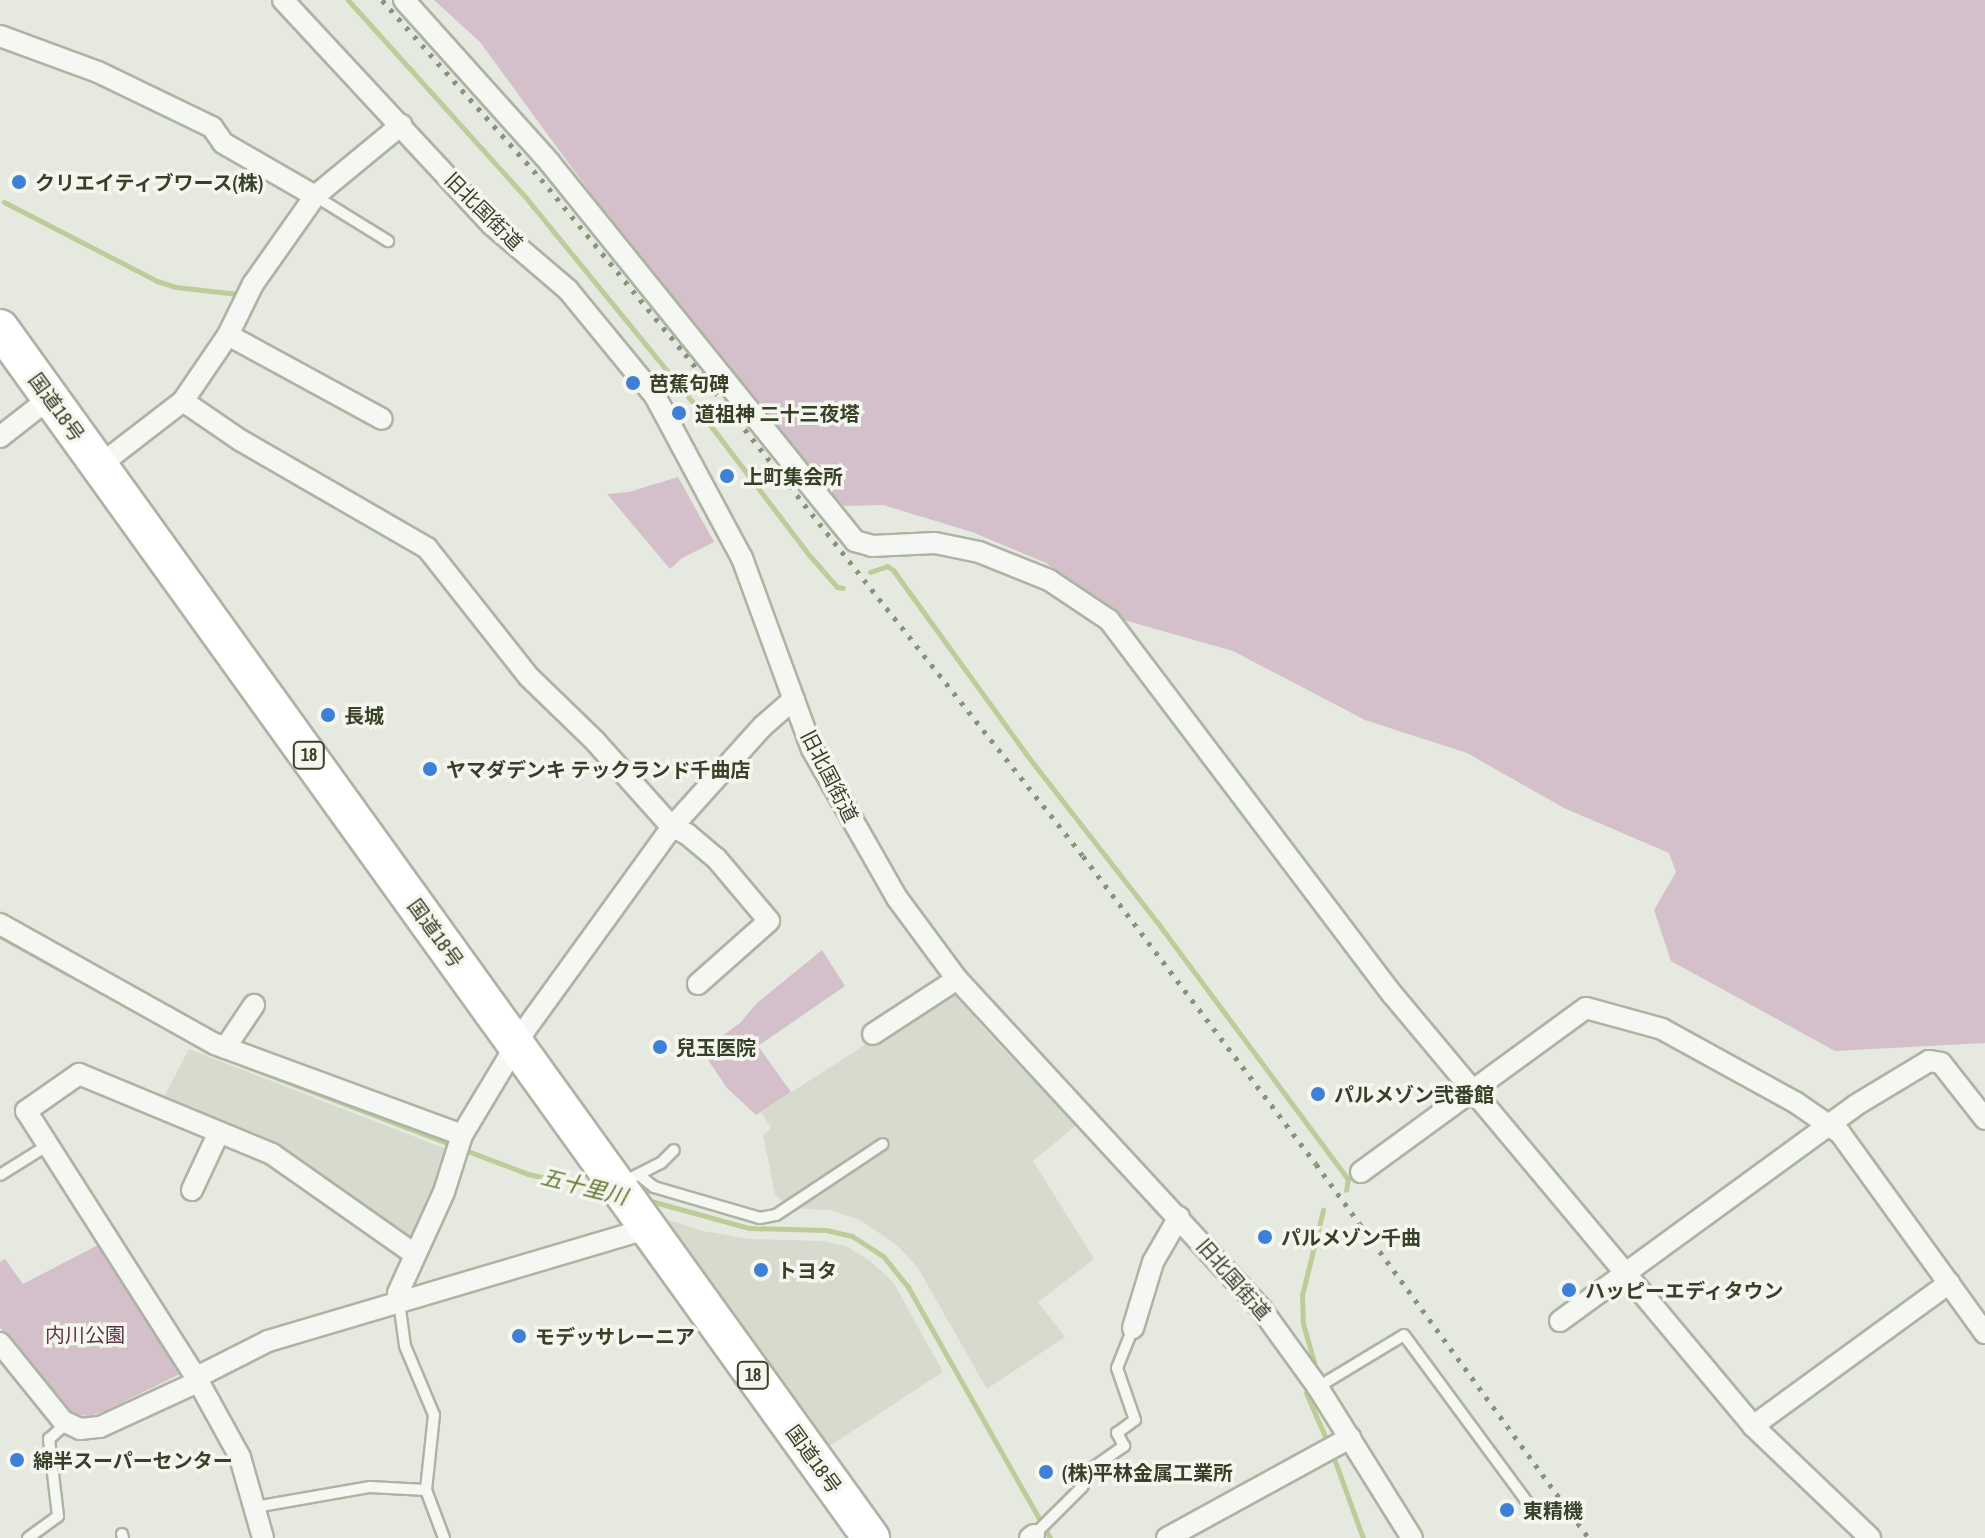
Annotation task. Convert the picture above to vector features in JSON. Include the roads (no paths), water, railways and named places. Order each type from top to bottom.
[{"type":"highway","name":"国道18号","points":[[0,328],[517,1046],[634,1200],[871,1538]]},
{"type":"street","name":"旧北国街道","points":[[283,0],[492,225],[568,290],[655,396],[742,558],[812,749],[897,898],[957,979],[1262,1310],[1318,1387],[1337,1445],[1412,1538]]},
{"type":"street","points":[[404,0],[488,90],[663,301],[855,541],[872,546],[935,543],[979,552],[1049,580],[1109,620],[1393,995],[1624,1274],[1753,1426],[1870,1538]]},
{"type":"street","points":[[0,36],[98,72],[212,127],[223,143],[315,196]]},
{"type":"street","points":[[100,465],[183,401],[228,335],[253,284],[315,196],[401,125]]},
{"type":"street","points":[[228,335],[382,419]]},
{"type":"street","points":[[0,437],[50,398]]},
{"type":"street","points":[[183,401],[240,440],[427,548],[529,677],[595,741],[672,827],[687,834],[716,858],[769,921],[698,984]]},
{"type":"street","points":[[399,1302],[398,1293],[413,1253],[444,1192],[459,1143],[517,1046],[595,929],[672,827],[763,726],[794,699]]},
{"type":"street","points":[[0,924],[225,1048],[459,1143]]},
{"type":"street","points":[[873,1034],[957,979]]},
{"type":"street","points":[[225,1048],[254,1005]]},
{"type":"street","points":[[1361,1172],[1586,1008],[1662,1029],[1795,1102],[1840,1133],[1985,1333]]},
{"type":"street","points":[[1560,1321],[1887,1084],[1929,1061],[1941,1063],[1985,1119]]},
{"type":"street","points":[[263,1538],[240,1457],[197,1379],[26,1111],[79,1074],[272,1154],[413,1253]]},
{"type":"street","points":[[192,1190],[219,1132]]},
{"type":"street","points":[[0,1343],[50,1409],[80,1429],[100,1427],[268,1341],[399,1302],[634,1200]]},
{"type":"street","points":[[1133,1328],[1153,1262],[1179,1217]]},
{"type":"street","points":[[1753,1426],[1949,1283]]},
{"type":"street","points":[[1167,1538],[1337,1445]]},
{"type":"lane","points":[[315,196],[388,241]]},
{"type":"lane","points":[[634,1200],[654,1187],[760,1218],[776,1215],[883,1144]]},
{"type":"lane","points":[[0,1175],[48,1145]]},
{"type":"lane","points":[[634,1200],[674,1150]]},
{"type":"lane","points":[[399,1302],[405,1346],[434,1415],[426,1490],[444,1538]]},
{"type":"lane","points":[[1033,1535],[1082,1487],[1094,1467],[1124,1446],[1117,1433],[1135,1420],[1117,1368],[1133,1328]]},
{"type":"lane","points":[[1318,1387],[1404,1335],[1535,1513]]},
{"type":"lane","points":[[28,1538],[58,1516],[49,1439],[67,1423]]},
{"type":"lane","points":[[255,1507],[370,1487],[426,1490]]},
{"type":"waterway","points":[[348,0],[527,199],[691,400],[810,556],[837,587],[843,588]]},
{"type":"waterway","points":[[4,202],[157,281],[176,287],[238,294]]},
{"type":"waterway","points":[[870,572],[887,566],[893,570],[1026,754],[1157,922],[1348,1179],[1346,1190]]},
{"type":"waterway","name":"五十里川","points":[[0,936],[70,975]]},
{"type":"waterway","name":"五十里川","points":[[238,1063],[453,1145]]},
{"type":"waterway","name":"五十里川","points":[[462,1149],[528,1174],[602,1190]]},
{"type":"waterway","name":"五十里川","points":[[647,1200],[749,1228],[826,1230],[852,1236],[883,1256],[908,1287],[1050,1538]]},
{"type":"waterway","points":[[1314,1362],[1303,1324],[1302,1295],[1323,1210]]},
{"type":"waterway","points":[[1306,1393],[1328,1443]]},
{"type":"waterway","points":[[1332,1453],[1363,1538]]},
{"type":"railway","points":[[382,0],[541,179],[685,354],[1083,856],[1316,1164],[1589,1538]]},
{"type":"place","name":"クリエイティブワース(株)","points":[[19,182]]},
{"type":"place","name":"芭蕉句碑","points":[[633,383]]},
{"type":"place","name":"道祖神 二十三夜塔","points":[[679,413]]},
{"type":"place","name":"上町集会所","points":[[727,476]]},
{"type":"place","name":"長城","points":[[328,715]]},
{"type":"place","name":"ヤマダデンキ テックランド千曲店","points":[[430,769]]},
{"type":"place","name":"兒玉医院","points":[[660,1047]]},
{"type":"place","name":"パルメゾン弐番館","points":[[1318,1094]]},
{"type":"place","name":"パルメゾン千曲","points":[[1265,1237]]},
{"type":"place","name":"トヨタ","points":[[761,1270]]},
{"type":"place","name":"ハッピーエディタウン","points":[[1569,1290]]},
{"type":"place","name":"モデッサレーニア","points":[[519,1336]]},
{"type":"place","name":"綿半スーパーセンター","points":[[17,1460]]},
{"type":"place","name":"(株)平林金属工業所","points":[[1046,1472]]},
{"type":"place","name":"東精機","points":[[1507,1510]]},
{"type":"park label","name":"内川公園","points":[[85,1334]]}]
